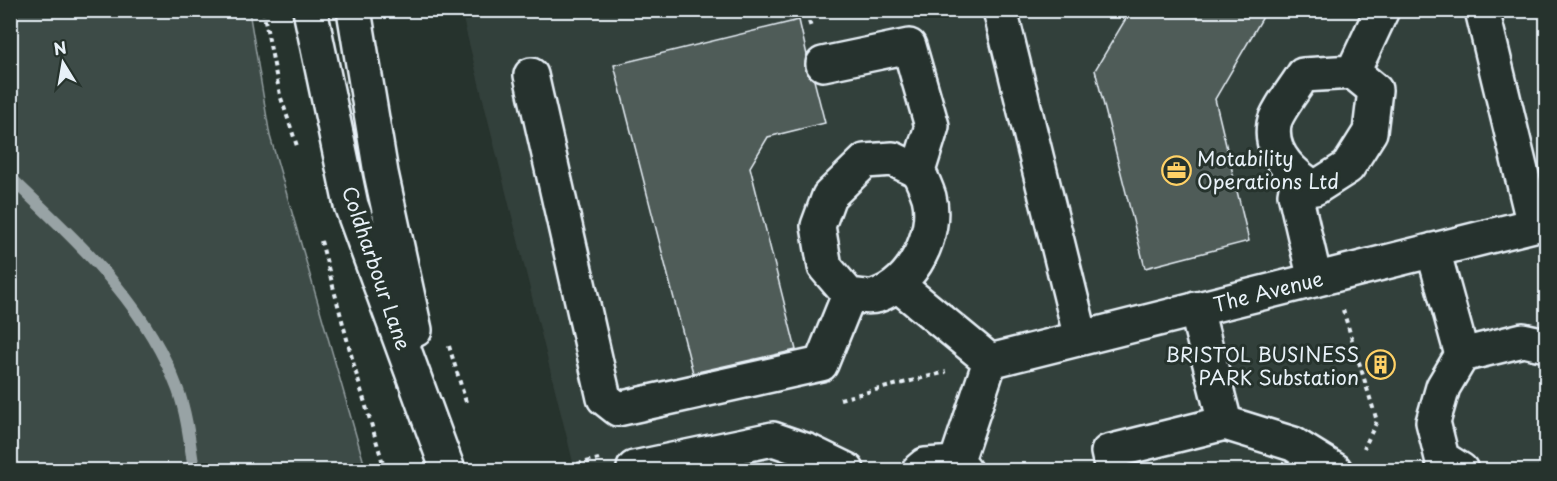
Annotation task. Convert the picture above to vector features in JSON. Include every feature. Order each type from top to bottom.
[{"type":"street","name":"Coldharbour Lane","points":[[310,10],[351,205],[445,461]]},
{"type":"street","name":"Coldharbour Lane","points":[[354,10],[381,173],[445,461]]},
{"type":"street","points":[[1000,10],[1081,338]]},
{"type":"street","points":[[1353,72],[1382,10]]},
{"type":"street","points":[[1482,10],[1540,224]]},
{"type":"street","points":[[823,64],[909,46],[932,126],[918,171],[929,199],[928,231],[921,257],[897,285],[875,296],[849,295],[825,267],[818,226],[830,196],[865,161],[893,159],[918,171]]},
{"type":"street","points":[[1353,72],[1375,90],[1370,132],[1348,167],[1315,188],[1298,178],[1278,156],[1274,124],[1303,75],[1353,72]]},
{"type":"street","points":[[531,75],[604,398],[618,409],[821,364],[849,295]]},
{"type":"street","points":[[1298,178],[1295,194],[1323,278]]},
{"type":"street","name":"The Avenue","points":[[990,361],[1540,224]]},
{"type":"street","points":[[1433,250],[1462,356]]},
{"type":"street","points":[[897,285],[990,361],[960,467],[925,465],[919,471]]},
{"type":"street","points":[[1196,309],[1225,423]]},
{"type":"street","points":[[1449,467],[1433,422],[1443,387],[1462,356],[1539,340]]},
{"type":"street","points":[[1112,471],[1108,452],[1225,423],[1293,444],[1335,471]]},
{"type":"street","points":[[635,471],[634,468],[773,439],[808,451],[847,471]]},
{"type":"path","points":[[786,10],[788,18]]},
{"type":"path","points":[[1323,278],[1377,421],[1362,451]]},
{"type":"shaded area","points":[[10,11],[249,11],[270,136],[366,470],[11,470]]},
{"type":"shaded area","points":[[461,11],[1546,11],[1546,470],[575,470]]},
{"type":"building","name":"Motability Operations Ltd","points":[[1131,10],[1267,10],[1215,99],[1249,241],[1145,268],[1095,70]]},
{"type":"building","points":[[799,20],[807,55],[805,68],[814,80],[825,123],[768,137],[750,167],[796,350],[693,373],[614,65]]},
{"type":"waterway","points":[[10,177],[107,274],[147,328],[178,390],[186,419],[194,470]]},
{"type":"place","name":"Motability Operations Ltd","points":[[1176,170]]},
{"type":"place","name":"BRISTOL BUSINESS PARK Substation","points":[[1380,365]]}]
